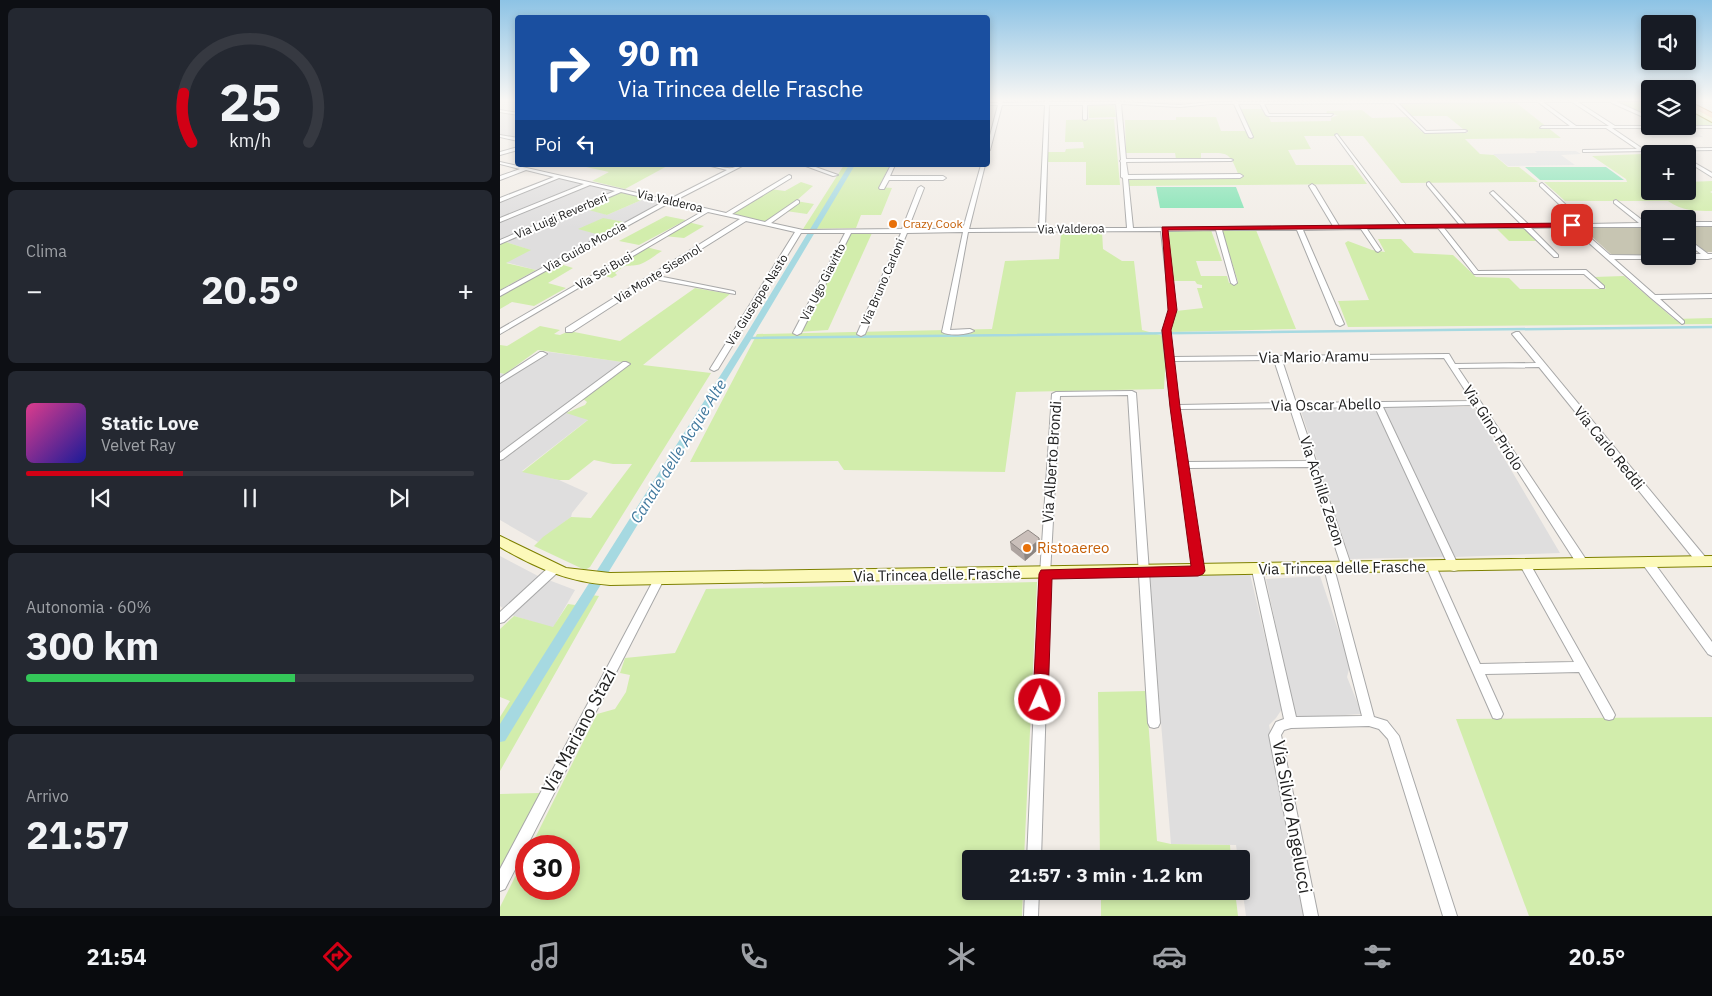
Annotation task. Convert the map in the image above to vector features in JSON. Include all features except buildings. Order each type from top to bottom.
[{"type":"street","points":[[1042,229],[1045,143]]},
{"type":"street","points":[[1121,143],[1130,229]]},
{"type":"street","points":[[1343,143],[1404,226]]},
{"type":"street","points":[[1630,143],[1641,150]]},
{"type":"street","points":[[500,154],[515,149]]},
{"type":"street","points":[[1696,149],[1712,149]]},
{"type":"street","points":[[1586,151],[1641,151]]},
{"type":"street","points":[[1122,161],[1231,160]]},
{"type":"street","name":"Via Valderoa","points":[[500,163],[515,166]]},
{"type":"street","points":[[1696,165],[1712,175]]},
{"type":"street","name":"Via Valderoa","points":[[517,167],[801,231],[1641,225]]},
{"type":"street","points":[[718,167],[733,170]]},
{"type":"street","points":[[670,201],[738,167]]},
{"type":"street","points":[[812,167],[835,174]]},
{"type":"street","points":[[882,188],[892,167]]},
{"type":"street","points":[[970,332],[946,332],[966,230],[983,167]]},
{"type":"street","points":[[500,178],[526,169]]},
{"type":"street","points":[[500,200],[560,176]]},
{"type":"street","points":[[1124,177],[1240,176]]},
{"type":"street","points":[[728,214],[789,177]]},
{"type":"street","points":[[887,178],[944,178]]},
{"type":"street","points":[[500,220],[591,183]]},
{"type":"street","points":[[1429,184],[1464,226]]},
{"type":"street","points":[[1542,185],[1585,225]]},
{"type":"street","points":[[1312,186],[1337,227]]},
{"type":"street","name":"Via Bruno Carloni","points":[[861,334],[921,188]]},
{"type":"street","name":"Via Luigi Reverberi","points":[[500,242],[621,190]]},
{"type":"street","points":[[1493,193],[1556,256]]},
{"type":"street","name":"Via Guido Moccia","points":[[500,294],[670,201]]},
{"type":"street","points":[[767,223],[797,202]]},
{"type":"street","points":[[1616,202],[1641,221]]},
{"type":"street","name":"Via Sei Busi","points":[[500,332],[708,210]]},
{"type":"street","name":"Via Monte Sisemol","points":[[569,330],[746,218]]},
{"type":"street","points":[[1696,224],[1712,224]]},
{"type":"street","points":[[1572,225],[1682,322]]},
{"type":"street","points":[[1439,226],[1476,273],[1586,272],[1602,287]]},
{"type":"street","points":[[1299,227],[1340,324]]},
{"type":"street","points":[[1363,227],[1378,250]]},
{"type":"street","points":[[1164,228],[1173,310],[1167,335],[1198,571]]},
{"type":"street","points":[[1218,228],[1234,283]]},
{"type":"street","name":"Via Giuseppe Nasto","points":[[714,369],[801,231]]},
{"type":"street","name":"Via Ugo Giavitto","points":[[796,333],[849,231]]},
{"type":"street","points":[[1696,247],[1711,258]]},
{"type":"street","points":[[1607,257],[1711,258]]},
{"type":"street","points":[[1614,263],[1711,258]]},
{"type":"street","points":[[653,277],[733,293]]},
{"type":"street","points":[[1653,297],[1712,296]]},
{"type":"street","points":[[1659,302],[1712,301]]},
{"type":"street","name":"Via Carlo Reddi","points":[[1516,334],[1707,561]]},
{"type":"street","points":[[500,381],[543,354]]},
{"type":"street","name":"Via Mario Aramu","points":[[1170,358],[1446,356],[1453,366]]},
{"type":"street","name":"Via Achille Zezon","points":[[1277,357],[1347,568]]},
{"type":"street","points":[[500,457],[626,364]]},
{"type":"street","name":"Via Gino Priolo","points":[[1453,366],[1542,365]]},
{"type":"street","name":"Via Gino Priolo","points":[[1453,366],[1583,564]]},
{"type":"street","name":"Via Alberto Brondi","points":[[1045,574],[1056,394],[1132,393],[1145,572]]},
{"type":"street","name":"Via Oscar Abello","points":[[1175,407],[1476,403]]},
{"type":"street","points":[[1378,405],[1454,566]]},
{"type":"street","points":[[1184,465],[1313,464]]},
{"type":"street","name":"Via Trincea delle Frasche","points":[[500,541],[553,570],[588,579],[1045,574],[1707,561]]},
{"type":"street","points":[[1648,563],[1712,651]]},
{"type":"street","points":[[1525,565],[1609,715]]},
{"type":"street","points":[[1431,566],[1497,714]]},
{"type":"street","points":[[1329,568],[1369,720],[1383,725],[1393,736],[1450,916]]},
{"type":"street","points":[[500,619],[553,570]]},
{"type":"street","points":[[1257,570],[1291,723]]},
{"type":"street","points":[[1145,572],[1154,723]]},
{"type":"street","points":[[1034,850],[1045,574]]},
{"type":"street","name":"Via Mariano Stazi","points":[[500,884],[659,579]]},
{"type":"street","points":[[1478,669],[1582,667]]},
{"type":"street","name":"Via Silvio Angelucci","points":[[1311,916],[1275,735],[1280,726],[1291,723],[1369,720]]},
{"type":"street","points":[[1031,916],[1032,900]]},
{"type":"shaded area","points":[[1535,151],[1576,151],[1581,154],[1561,155],[1575,165],[1508,166],[1493,154],[1537,153]]},
{"type":"shaded area","points":[[558,178],[615,191],[500,240],[500,201]]},
{"type":"shaded area","points":[[646,198],[662,202],[536,270],[505,262],[530,250],[506,242],[592,203],[598,205],[591,208],[607,215]]},
{"type":"shaded area","points":[[1696,227],[1712,227],[1712,252],[1696,252]]},
{"type":"shaded area","points":[[1582,228],[1641,228],[1641,255],[1612,255]]},
{"type":"shaded area","points":[[549,352],[630,363],[566,412],[589,419],[522,471],[559,480],[588,493],[571,517],[538,542],[500,520],[500,373],[505,374]]},
{"type":"shaded area","points":[[1376,407],[1445,557],[1350,559],[1300,408]]},
{"type":"shaded area","points":[[1383,407],[1474,407],[1560,553],[1455,557]]},
{"type":"shaded area","points":[[500,556],[538,576],[575,590],[553,628],[514,616],[500,606]]},
{"type":"shaded area","points":[[1250,574],[1282,709],[1269,725],[1304,916],[1246,916],[1244,900],[1250,900],[1250,850],[1237,850],[1236,845],[1171,844],[1149,577]]},
{"type":"shaded area","points":[[1320,576],[1350,665],[1347,677],[1362,714],[1295,718],[1266,579]]},
{"type":"green space","points":[[1083,143],[1116,143],[1120,185],[1086,185],[1086,162],[1046,162],[1047,152],[1065,152],[1066,149],[1084,148]]},
{"type":"green space","points":[[1126,143],[1308,143],[1311,149],[1288,150],[1296,165],[1353,165],[1367,184],[1127,186],[1126,178],[1239,176],[1233,161],[1222,153],[1201,153],[1201,159],[1176,159],[1175,153],[1126,153]]},
{"type":"green space","points":[[1368,143],[1469,143],[1480,154],[1494,155],[1508,167],[1519,167],[1538,182],[1401,183]]},
{"type":"green space","points":[[1641,154],[1641,200],[1696,200],[1696,182],[1712,181],[1712,191],[1710,192],[1712,193],[1712,211],[1684,209],[1668,201],[1565,201],[1544,182],[1627,182],[1626,179],[1592,156]]},
{"type":"green space","points":[[586,167],[665,167],[625,189],[592,181],[609,172]]},
{"type":"green space","points":[[843,167],[889,167],[879,187],[892,188],[881,215],[861,215],[856,228],[803,229]]},
{"type":"green space","points":[[1525,167],[1606,167],[1624,180],[1540,180]]},
{"type":"green space","points":[[801,182],[813,186],[796,201],[814,204],[807,214],[786,211],[770,223],[728,214],[770,189],[785,191]]},
{"type":"green space","points":[[1156,187],[1236,187],[1244,208],[1160,208]]},
{"type":"green space","points":[[619,192],[646,198],[607,215],[585,209],[598,205],[592,203]]},
{"type":"green space","points":[[666,216],[686,220],[639,245],[619,241]]},
{"type":"green space","points":[[603,218],[624,222],[600,235],[578,229]]},
{"type":"green space","points":[[688,222],[704,226],[684,238],[664,236]]},
{"type":"green space","points":[[1523,227],[1536,241],[1509,241],[1496,228]]},
{"type":"green space","points":[[1165,230],[1211,230],[1222,261],[1196,261],[1201,276],[1227,276],[1229,283],[1238,282],[1222,230],[1256,230],[1296,329],[1170,332],[1176,311],[1203,308],[1197,288],[1202,288],[1202,285],[1197,284],[1195,281],[1171,281]]},
{"type":"green space","points":[[1102,231],[1103,249],[1122,261],[1134,261],[1142,330],[1167,337],[1164,389],[1016,392],[1005,472],[844,470],[838,461],[690,462],[757,334],[992,329],[1005,261],[1059,259],[1061,232]]},
{"type":"green space","points":[[849,233],[872,233],[828,330],[798,332]]},
{"type":"green space","points":[[1378,239],[1401,239],[1414,253],[1453,255],[1476,277],[1509,278],[1520,289],[1606,289],[1594,277],[1624,276],[1674,319],[1712,318],[1712,324],[1348,327],[1338,301],[1369,300],[1345,243],[1348,241],[1372,250],[1385,252]]},
{"type":"green space","points":[[506,242],[531,250],[506,263],[536,270],[500,290],[500,244]]},
{"type":"green space","points":[[646,247],[662,251],[643,263],[622,268],[612,278],[597,274]]},
{"type":"green space","points":[[557,263],[573,268],[548,283],[566,288],[534,306],[512,302],[500,309],[500,295]]},
{"type":"green space","points":[[695,288],[730,294],[643,365],[711,373],[590,567],[585,570],[534,546],[543,537],[571,517],[591,518],[632,464],[613,464],[594,460],[569,480],[559,480],[522,472],[588,420],[566,413],[585,405],[587,402],[582,398],[629,363],[538,350],[505,374],[500,373],[500,345],[507,346],[540,326],[560,330],[554,334],[560,335],[569,331],[620,341]]},
{"type":"green space","points":[[1037,582],[1024,850],[962,850],[962,900],[1023,900],[1022,916],[500,916],[500,907],[515,877],[515,900],[580,900],[580,835],[536,835],[597,714],[615,709],[626,692],[630,675],[620,673],[625,658],[675,653],[706,589]]},
{"type":"green space","points":[[583,594],[599,596],[500,771],[500,717],[510,701],[500,697],[500,629],[514,616],[553,627],[568,604],[575,605]]},
{"type":"green space","points":[[1146,691],[1157,841],[1171,844],[1230,845],[1230,850],[1100,850],[1098,692]]},
{"type":"green space","points":[[1712,717],[1712,916],[1529,916],[1456,719]]},
{"type":"green space","points":[[540,793],[518,835],[515,835],[515,840],[500,868],[500,794]]},
{"type":"green space","points":[[1101,900],[1236,900],[1238,916],[1101,916]]},
{"type":"waterway","name":"Canale delle Acque Alte","points":[[500,736],[748,338],[851,167]]},
{"type":"waterway","points":[[748,338],[1712,327]]},
{"type":"place","name":"Crazy Cook","points":[[893,224]]},
{"type":"place","name":"Ristoaereo","points":[[1027,548]]},
{"type":"route","points":[[1040,700],[1045,574],[1198,571],[1166,330],[1173,310],[1164,228],[1572,225]]}]
